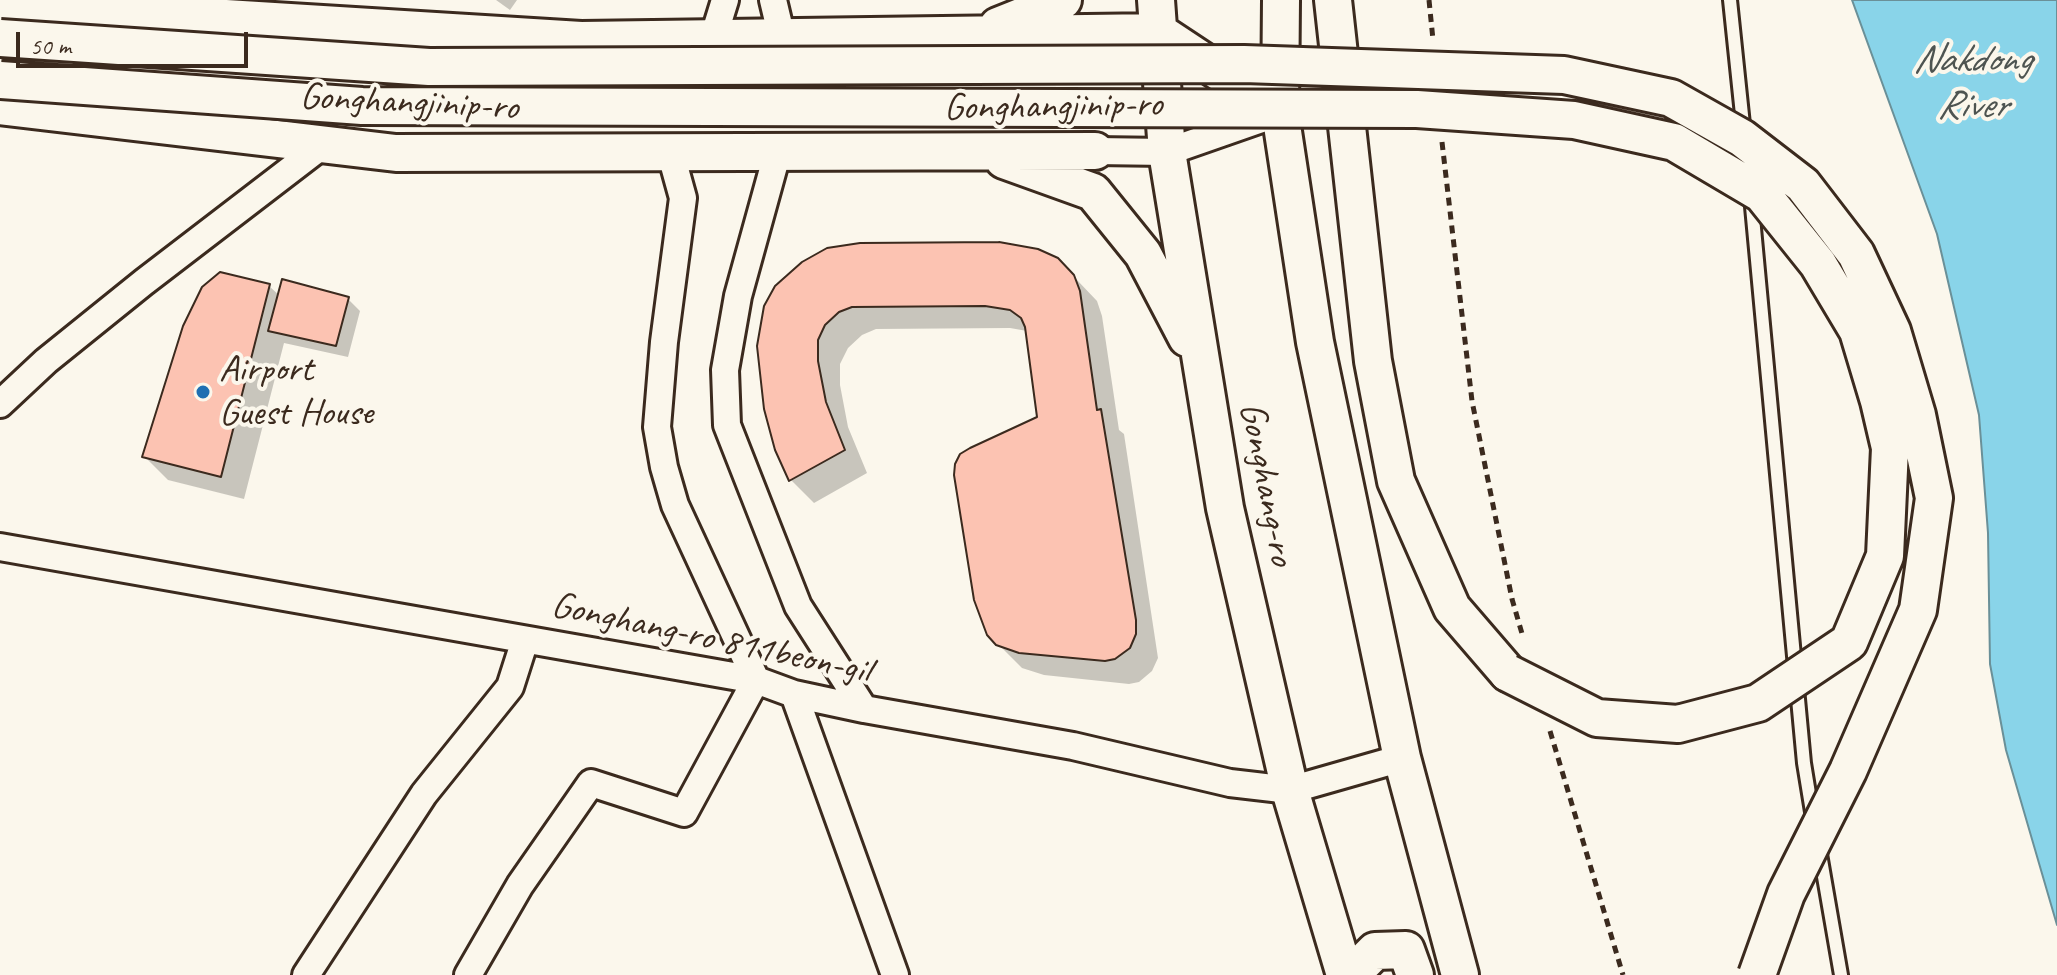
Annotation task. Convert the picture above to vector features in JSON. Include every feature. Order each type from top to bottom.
[{"type":"main road","points":[[978,34],[1063,0]]},
{"type":"main road","name":"Gonghang-ro","points":[[1281,0],[1280,112],[1315,342],[1402,758],[1460,975]]},
{"type":"main road","points":[[0,80],[362,106],[1100,106],[1322,108],[1338,108],[1354,108],[1370,108],[1417,109],[1574,120],[1674,142],[1762,194],[1818,264],[1858,331],[1890,448],[1885,556],[1849,642],[1758,703],[1678,724],[1597,718],[1508,673],[1452,608],[1396,481],[1373,361],[1347,120],[1345,105],[1333,0]]},
{"type":"main road","name":"Gonghangjinip-ro","points":[[0,4],[221,9],[581,40],[978,34],[1158,16],[1280,112]]},
{"type":"main road","name":"Gonghang-ro","points":[[1158,16],[1167,152],[1225,508],[1290,790],[1345,975]]},
{"type":"main road","points":[[0,38],[429,67],[1244,64],[1564,75],[1671,98],[1742,138],[1803,185],[1856,254],[1892,331],[1917,415],[1934,498],[1918,610],[1848,771],[1786,894],[1757,975]]},
{"type":"main road","name":"Gonghangjinip-ro","points":[[0,106],[396,153],[1095,151]]},
{"type":"main road","points":[[980,152],[1093,192],[1143,254],[1202,367]]},
{"type":"main road","points":[[1351,975],[1375,951],[1406,950],[1415,975]]},
{"type":"street","points":[[713,39],[725,0]]},
{"type":"street","points":[[773,0],[782,38]]},
{"type":"street","name":"Gonghangjinip-ro","points":[[1095,151],[1167,152],[1280,112]]},
{"type":"street","points":[[0,404],[46,361],[144,282],[324,144]]},
{"type":"street","points":[[468,975],[520,885],[591,783],[684,813],[756,680],[675,505],[661,454],[657,427],[664,342],[683,198],[670,151]]},
{"type":"street","points":[[778,151],[738,296],[725,370],[727,425],[798,606],[864,709]]},
{"type":"street","name":"Gonghang-ro 811beon-gil","points":[[0,547],[756,680],[794,694],[1073,746],[1230,783],[1290,790],[1402,758]]},
{"type":"street","points":[[306,975],[424,794],[510,687],[525,640]]},
{"type":"street","points":[[794,694],[895,975]]},
{"type":"lane","points":[[1730,0],[1765,336],[1804,763],[1841,975]]},
{"type":"path","points":[[1429,0],[1433,46]]},
{"type":"path","points":[[1442,138],[1472,401],[1512,599],[1525,644]]},
{"type":"path","points":[[1547,719],[1623,975]]},
{"type":"water","name":"Nakdong River","points":[[1852,0],[2057,0],[2057,925],[2006,750],[1990,664],[1988,533],[1979,415],[1937,234]]},
{"type":"building","points":[[999,242],[1038,249],[1058,258],[1074,275],[1080,291],[1097,410],[1101,409],[1136,620],[1136,634],[1130,648],[1115,659],[1105,661],[1019,653],[996,645],[987,635],[974,600],[954,475],[955,464],[960,454],[970,448],[1037,417],[1025,327],[1021,318],[1010,310],[985,306],[852,307],[839,312],[825,325],[818,340],[818,361],[826,402],[845,450],[789,481],[775,450],[764,409],[757,346],[764,306],[775,286],[802,262],[827,248],[860,243]]},
{"type":"building","name":"Airport Guest House","points":[[220,272],[270,284],[221,477],[142,457],[183,326],[202,287]]},
{"type":"building","points":[[282,279],[349,297],[336,346],[268,331]]},
{"type":"place","name":"Airport Guest House","points":[[203,392]]}]
